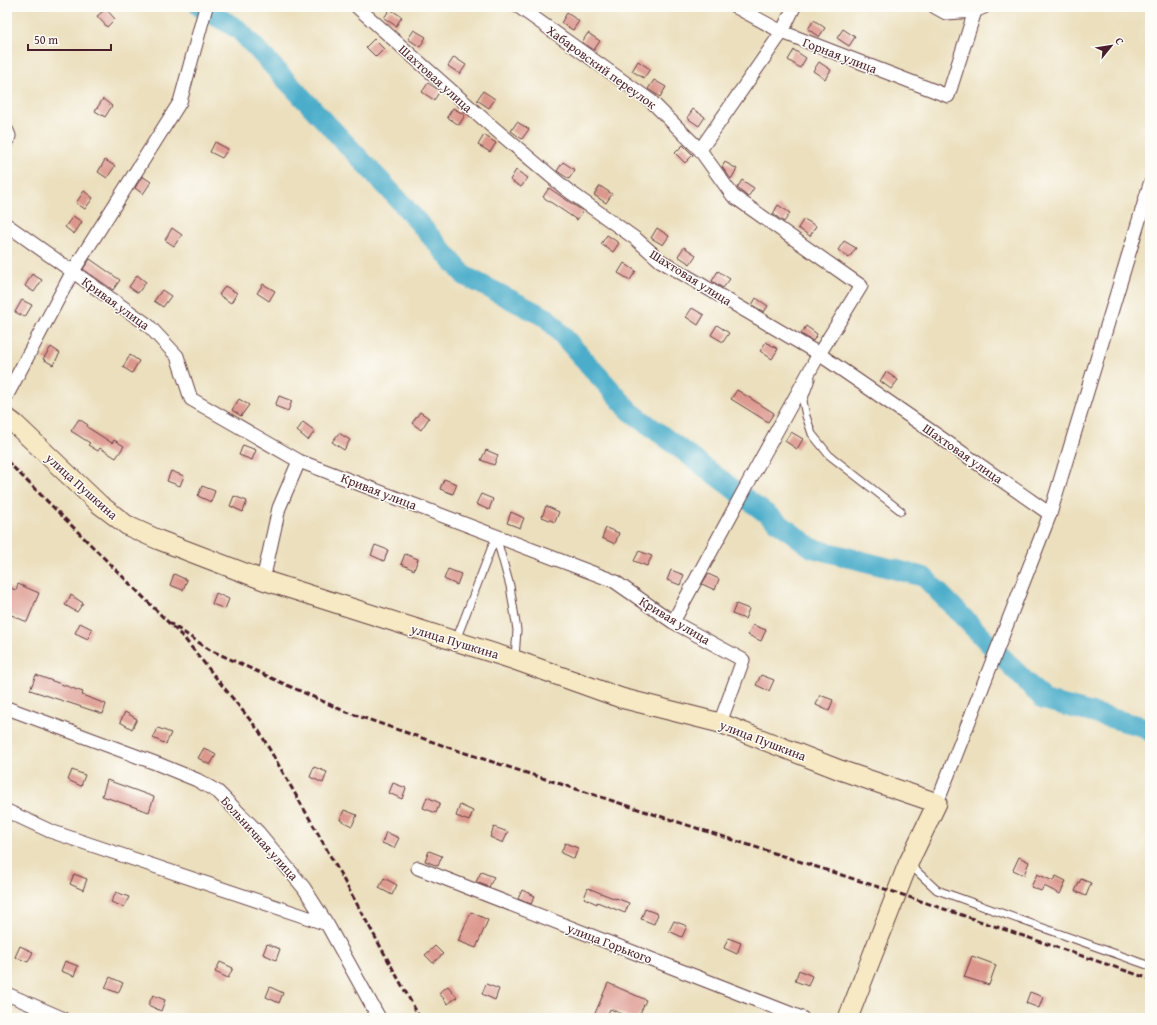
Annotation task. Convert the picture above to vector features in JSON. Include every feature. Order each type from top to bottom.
[{"type":"main road","name":"улица Пушкина","points":[[7,418],[98,504],[128,526],[159,540],[263,580],[515,660],[621,698],[720,723],[840,770],[937,803]]},
{"type":"main road","points":[[848,1018],[908,864],[937,803]]},
{"type":"street","points":[[7,395],[73,271],[180,102],[206,7]]},
{"type":"street","name":"Шахтовая улица","points":[[357,7],[495,129],[566,189],[636,239],[661,261],[819,354],[1050,514]]},
{"type":"street","name":"Хабаровский переулок","points":[[520,7],[651,101],[700,150],[733,196],[861,286],[819,354]]},
{"type":"street","name":"Горная улица","points":[[736,7],[782,32],[948,96],[980,9]]},
{"type":"street","points":[[700,150],[782,32],[794,7]]},
{"type":"street","points":[[935,7],[946,13],[980,9]]},
{"type":"street","points":[[7,131],[7,143]]},
{"type":"street","points":[[937,803],[1050,514],[1150,184]]},
{"type":"street","name":"Кривая улица","points":[[7,225],[148,325],[177,356],[191,399],[299,461],[614,581],[673,622],[743,660],[720,723]]},
{"type":"street","points":[[673,622],[819,354]]},
{"type":"street","points":[[263,580],[278,508],[299,461]]},
{"type":"street","name":"Больничная улица","points":[[7,708],[158,764],[197,780],[218,792],[258,832],[304,888],[327,924],[379,1018]]},
{"type":"street","points":[[7,811],[50,831],[327,924]]},
{"type":"street","name":"улица Горького","points":[[418,868],[802,1018]]},
{"type":"street","points":[[7,994],[62,1018]]},
{"type":"lane","points":[[819,354],[803,401],[812,434],[829,455],[901,511]]},
{"type":"lane","points":[[455,642],[496,536]]},
{"type":"lane","points":[[496,536],[510,586],[517,630],[515,660]]},
{"type":"lane","points":[[908,864],[937,890],[1150,966]]},
{"type":"building","points":[[106,9],[115,19],[107,27],[97,16]]},
{"type":"building","points":[[390,9],[402,17],[396,26],[384,18]]},
{"type":"building","points":[[567,13],[579,21],[573,30],[561,23]]},
{"type":"building","points":[[814,20],[825,28],[819,37],[808,29]]},
{"type":"building","points":[[843,29],[855,37],[849,46],[837,38]]},
{"type":"building","points":[[414,30],[426,37],[420,47],[408,39]]},
{"type":"building","points":[[588,33],[600,41],[594,50],[582,42]]},
{"type":"building","points":[[374,39],[384,49],[376,57],[366,47]]},
{"type":"building","points":[[794,50],[806,58],[800,68],[788,60]]},
{"type":"building","points":[[454,57],[466,65],[460,74],[448,66]]},
{"type":"building","points":[[638,61],[650,69],[644,78],[632,71]]},
{"type":"building","points":[[819,62],[831,70],[825,79],[813,71]]},
{"type":"building","points":[[654,80],[666,87],[660,97],[648,89]]},
{"type":"building","points":[[428,83],[440,91],[434,100],[422,92]]},
{"type":"building","points":[[483,91],[495,99],[489,108],[477,100]]},
{"type":"building","points":[[103,99],[112,106],[105,117],[95,111]]},
{"type":"building","points":[[453,108],[465,115],[459,125],[447,117]]},
{"type":"building","points":[[693,109],[705,117],[699,126],[687,118]]},
{"type":"building","points":[[517,122],[529,129],[522,139],[511,131]]},
{"type":"building","points":[[484,135],[496,143],[490,152],[478,145]]},
{"type":"building","points":[[215,142],[228,149],[222,158],[210,152]]},
{"type":"building","points":[[683,145],[693,155],[685,163],[675,153]]},
{"type":"building","points":[[105,160],[115,166],[107,178],[98,172]]},
{"type":"building","points":[[563,162],[575,170],[569,179],[557,171]]},
{"type":"building","points":[[725,162],[737,169],[731,179],[722,167]]},
{"type":"building","points":[[516,170],[528,178],[521,187],[510,180]]},
{"type":"building","points":[[142,176],[151,182],[143,194],[135,188]]},
{"type":"building","points":[[742,180],[754,188],[748,197],[737,188]]},
{"type":"building","points":[[600,186],[612,194],[606,203],[594,195]]},
{"type":"building","points":[[549,188],[583,211],[577,220],[543,197]]},
{"type":"building","points":[[84,191],[93,198],[85,209],[76,203]]},
{"type":"building","points":[[778,205],[790,213],[784,222],[773,214]]},
{"type":"building","points":[[73,216],[82,222],[74,234],[65,227]]},
{"type":"building","points":[[804,219],[816,226],[810,236],[798,228]]},
{"type":"building","points":[[172,228],[182,235],[174,246],[165,240]]},
{"type":"building","points":[[657,228],[669,236],[663,245],[651,238]]},
{"type":"building","points":[[607,235],[619,243],[613,252],[601,244]]},
{"type":"building","points":[[844,241],[856,248],[849,258],[838,250]]},
{"type":"building","points":[[684,247],[696,255],[690,264],[678,256]]},
{"type":"building","points":[[90,259],[120,280],[113,290],[83,269]]},
{"type":"building","points":[[624,263],[636,271],[630,280],[618,273]]},
{"type":"building","points":[[718,271],[730,279],[723,288],[712,281]]},
{"type":"building","points":[[32,274],[42,280],[34,292],[25,286]]},
{"type":"building","points":[[137,275],[146,282],[138,293],[129,287]]},
{"type":"building","points":[[263,284],[275,291],[269,301],[257,293]]},
{"type":"building","points":[[225,286],[237,293],[231,303],[219,295]]},
{"type":"building","points":[[162,290],[171,296],[163,307],[154,301]]},
{"type":"building","points":[[756,298],[768,306],[764,312],[752,305]]},
{"type":"building","points":[[22,300],[32,305],[25,317],[15,312]]},
{"type":"building","points":[[692,308],[704,315],[698,325],[686,317]]},
{"type":"building","points":[[717,325],[729,333],[723,342],[711,335]]},
{"type":"building","points":[[806,326],[817,334],[813,341],[801,334]]},
{"type":"building","points":[[766,342],[778,349],[772,359],[760,351]]},
{"type":"building","points":[[51,347],[60,353],[53,365],[43,359]]},
{"type":"building","points":[[130,355],[139,361],[132,373],[123,367]]},
{"type":"building","points":[[886,372],[898,380],[891,389],[880,381]]},
{"type":"building","points":[[737,390],[774,413],[768,422],[731,399]]},
{"type":"building","points":[[279,396],[292,401],[288,411],[275,406]]},
{"type":"building","points":[[239,399],[249,405],[241,416],[232,410]]},
{"type":"building","points":[[420,412],[429,418],[421,430],[412,423]]},
{"type":"building","points":[[79,419],[88,425],[87,427],[112,443],[114,440],[124,446],[116,458],[100,448],[98,451],[88,445],[90,443],[71,431]]},
{"type":"building","points":[[303,422],[315,431],[308,440],[297,431]]},
{"type":"building","points":[[791,432],[803,439],[797,449],[785,441]]},
{"type":"building","points":[[339,433],[350,440],[344,450],[332,442]]},
{"type":"building","points":[[243,445],[256,450],[252,460],[239,455]]},
{"type":"building","points":[[486,450],[498,455],[494,465],[481,460]]},
{"type":"building","points":[[171,471],[184,476],[180,486],[167,481]]},
{"type":"building","points":[[444,479],[457,484],[453,494],[440,489]]},
{"type":"building","points":[[202,486],[215,491],[211,502],[198,496]]},
{"type":"building","points":[[481,494],[493,499],[489,510],[476,504]]},
{"type":"building","points":[[234,496],[247,501],[243,512],[230,506]]},
{"type":"building","points":[[546,506],[559,512],[555,522],[542,517]]},
{"type":"building","points":[[511,512],[524,518],[520,528],[507,523]]},
{"type":"building","points":[[606,528],[619,533],[615,544],[602,538]]},
{"type":"building","points":[[375,545],[388,550],[384,561],[371,555]]},
{"type":"building","points":[[639,551],[652,556],[647,566],[634,561]]},
{"type":"building","points":[[405,554],[418,559],[414,570],[401,564]]},
{"type":"building","points":[[448,569],[461,574],[457,585],[444,579]]},
{"type":"building","points":[[671,570],[684,575],[680,585],[667,580]]},
{"type":"building","points":[[174,574],[187,580],[183,590],[170,585]]},
{"type":"building","points":[[708,574],[719,579],[715,590],[702,584]]},
{"type":"building","points":[[18,584],[39,593],[27,622],[7,613],[7,587],[16,590]]},
{"type":"building","points":[[216,593],[229,599],[225,609],[212,604]]},
{"type":"building","points":[[71,595],[83,603],[77,612],[65,605]]},
{"type":"building","points":[[736,604],[749,609],[745,619],[732,614]]},
{"type":"building","points":[[80,623],[92,629],[88,639],[75,633]]},
{"type":"building","points":[[753,625],[766,630],[761,641],[748,635]]},
{"type":"building","points":[[36,675],[83,692],[82,695],[106,704],[103,714],[30,690]]},
{"type":"building","points":[[761,675],[774,680],[769,691],[756,685]]},
{"type":"building","points":[[820,695],[833,700],[829,711],[816,705]]},
{"type":"building","points":[[125,712],[137,719],[132,729],[120,722]]},
{"type":"building","points":[[158,728],[171,733],[166,744],[153,738]]},
{"type":"building","points":[[204,748],[216,755],[210,765],[198,758]]},
{"type":"building","points":[[314,767],[327,772],[323,783],[310,777]]},
{"type":"building","points":[[72,770],[85,775],[81,786],[68,780]]},
{"type":"building","points":[[107,780],[154,797],[149,812],[102,796]]},
{"type":"building","points":[[393,783],[406,788],[402,799],[389,793]]},
{"type":"building","points":[[427,797],[440,803],[436,813],[423,808]]},
{"type":"building","points":[[460,805],[473,811],[469,821],[456,816]]},
{"type":"building","points":[[344,810],[357,815],[352,826],[340,820]]},
{"type":"building","points":[[494,827],[508,832],[503,843],[490,837]]},
{"type":"building","points":[[386,832],[399,838],[394,848],[382,843]]},
{"type":"building","points":[[565,843],[578,848],[574,859],[561,853]]},
{"type":"building","points":[[429,851],[442,856],[438,866],[425,861]]},
{"type":"building","points":[[1019,857],[1029,862],[1024,875],[1013,870]]},
{"type":"building","points":[[481,872],[494,877],[489,887],[476,882]]},
{"type":"building","points":[[74,874],[87,879],[83,890],[70,884]]},
{"type":"building","points":[[1037,874],[1053,881],[1056,876],[1066,881],[1060,894],[1044,886],[1041,891],[1031,887]]},
{"type":"building","points":[[384,878],[397,885],[392,895],[379,888]]},
{"type":"building","points":[[1081,879],[1091,883],[1086,896],[1075,891]]},
{"type":"building","points":[[588,888],[629,903],[625,913],[584,898]]},
{"type":"building","points":[[522,890],[535,896],[531,904],[518,899]]},
{"type":"building","points":[[116,892],[129,897],[124,907],[111,902]]},
{"type":"building","points":[[645,909],[658,914],[654,924],[641,919]]},
{"type":"building","points":[[471,912],[488,920],[476,948],[458,941]]},
{"type":"building","points":[[674,921],[687,926],[682,937],[669,931]]},
{"type":"building","points":[[728,938],[741,943],[737,954],[724,948]]},
{"type":"building","points":[[267,944],[280,949],[276,960],[263,954]]},
{"type":"building","points":[[20,946],[33,952],[28,962],[15,957]]},
{"type":"building","points":[[435,946],[443,954],[433,963],[425,955]]},
{"type":"building","points":[[972,956],[996,965],[989,985],[964,977]]},
{"type":"building","points":[[65,961],[78,966],[74,976],[61,971]]},
{"type":"building","points":[[220,962],[233,968],[228,978],[215,972]]},
{"type":"building","points":[[799,970],[812,976],[808,986],[795,981]]},
{"type":"building","points":[[110,977],[123,983],[118,993],[105,988]]},
{"type":"building","points":[[608,983],[646,1000],[638,1018],[632,1018],[610,1009],[606,1018],[593,1018]]},
{"type":"building","points":[[486,984],[499,989],[495,1000],[482,994]]},
{"type":"building","points":[[448,986],[457,997],[448,1004],[439,993]]},
{"type":"building","points":[[270,987],[283,993],[279,1003],[266,997]]},
{"type":"building","points":[[1030,992],[1043,997],[1039,1008],[1026,1003]]},
{"type":"building","points":[[153,995],[165,1000],[161,1011],[148,1005]]},
{"type":"waterway","points":[[200,7],[238,29],[398,199],[465,276],[547,318],[630,411],[812,548],[924,577],[1044,700],[1140,726],[1150,732]]},
{"type":"railway","points":[[7,461],[184,638],[259,731],[316,830],[420,1018]]},
{"type":"railway","points":[[168,622],[210,650],[344,711],[462,752],[897,893],[1150,979]]}]
